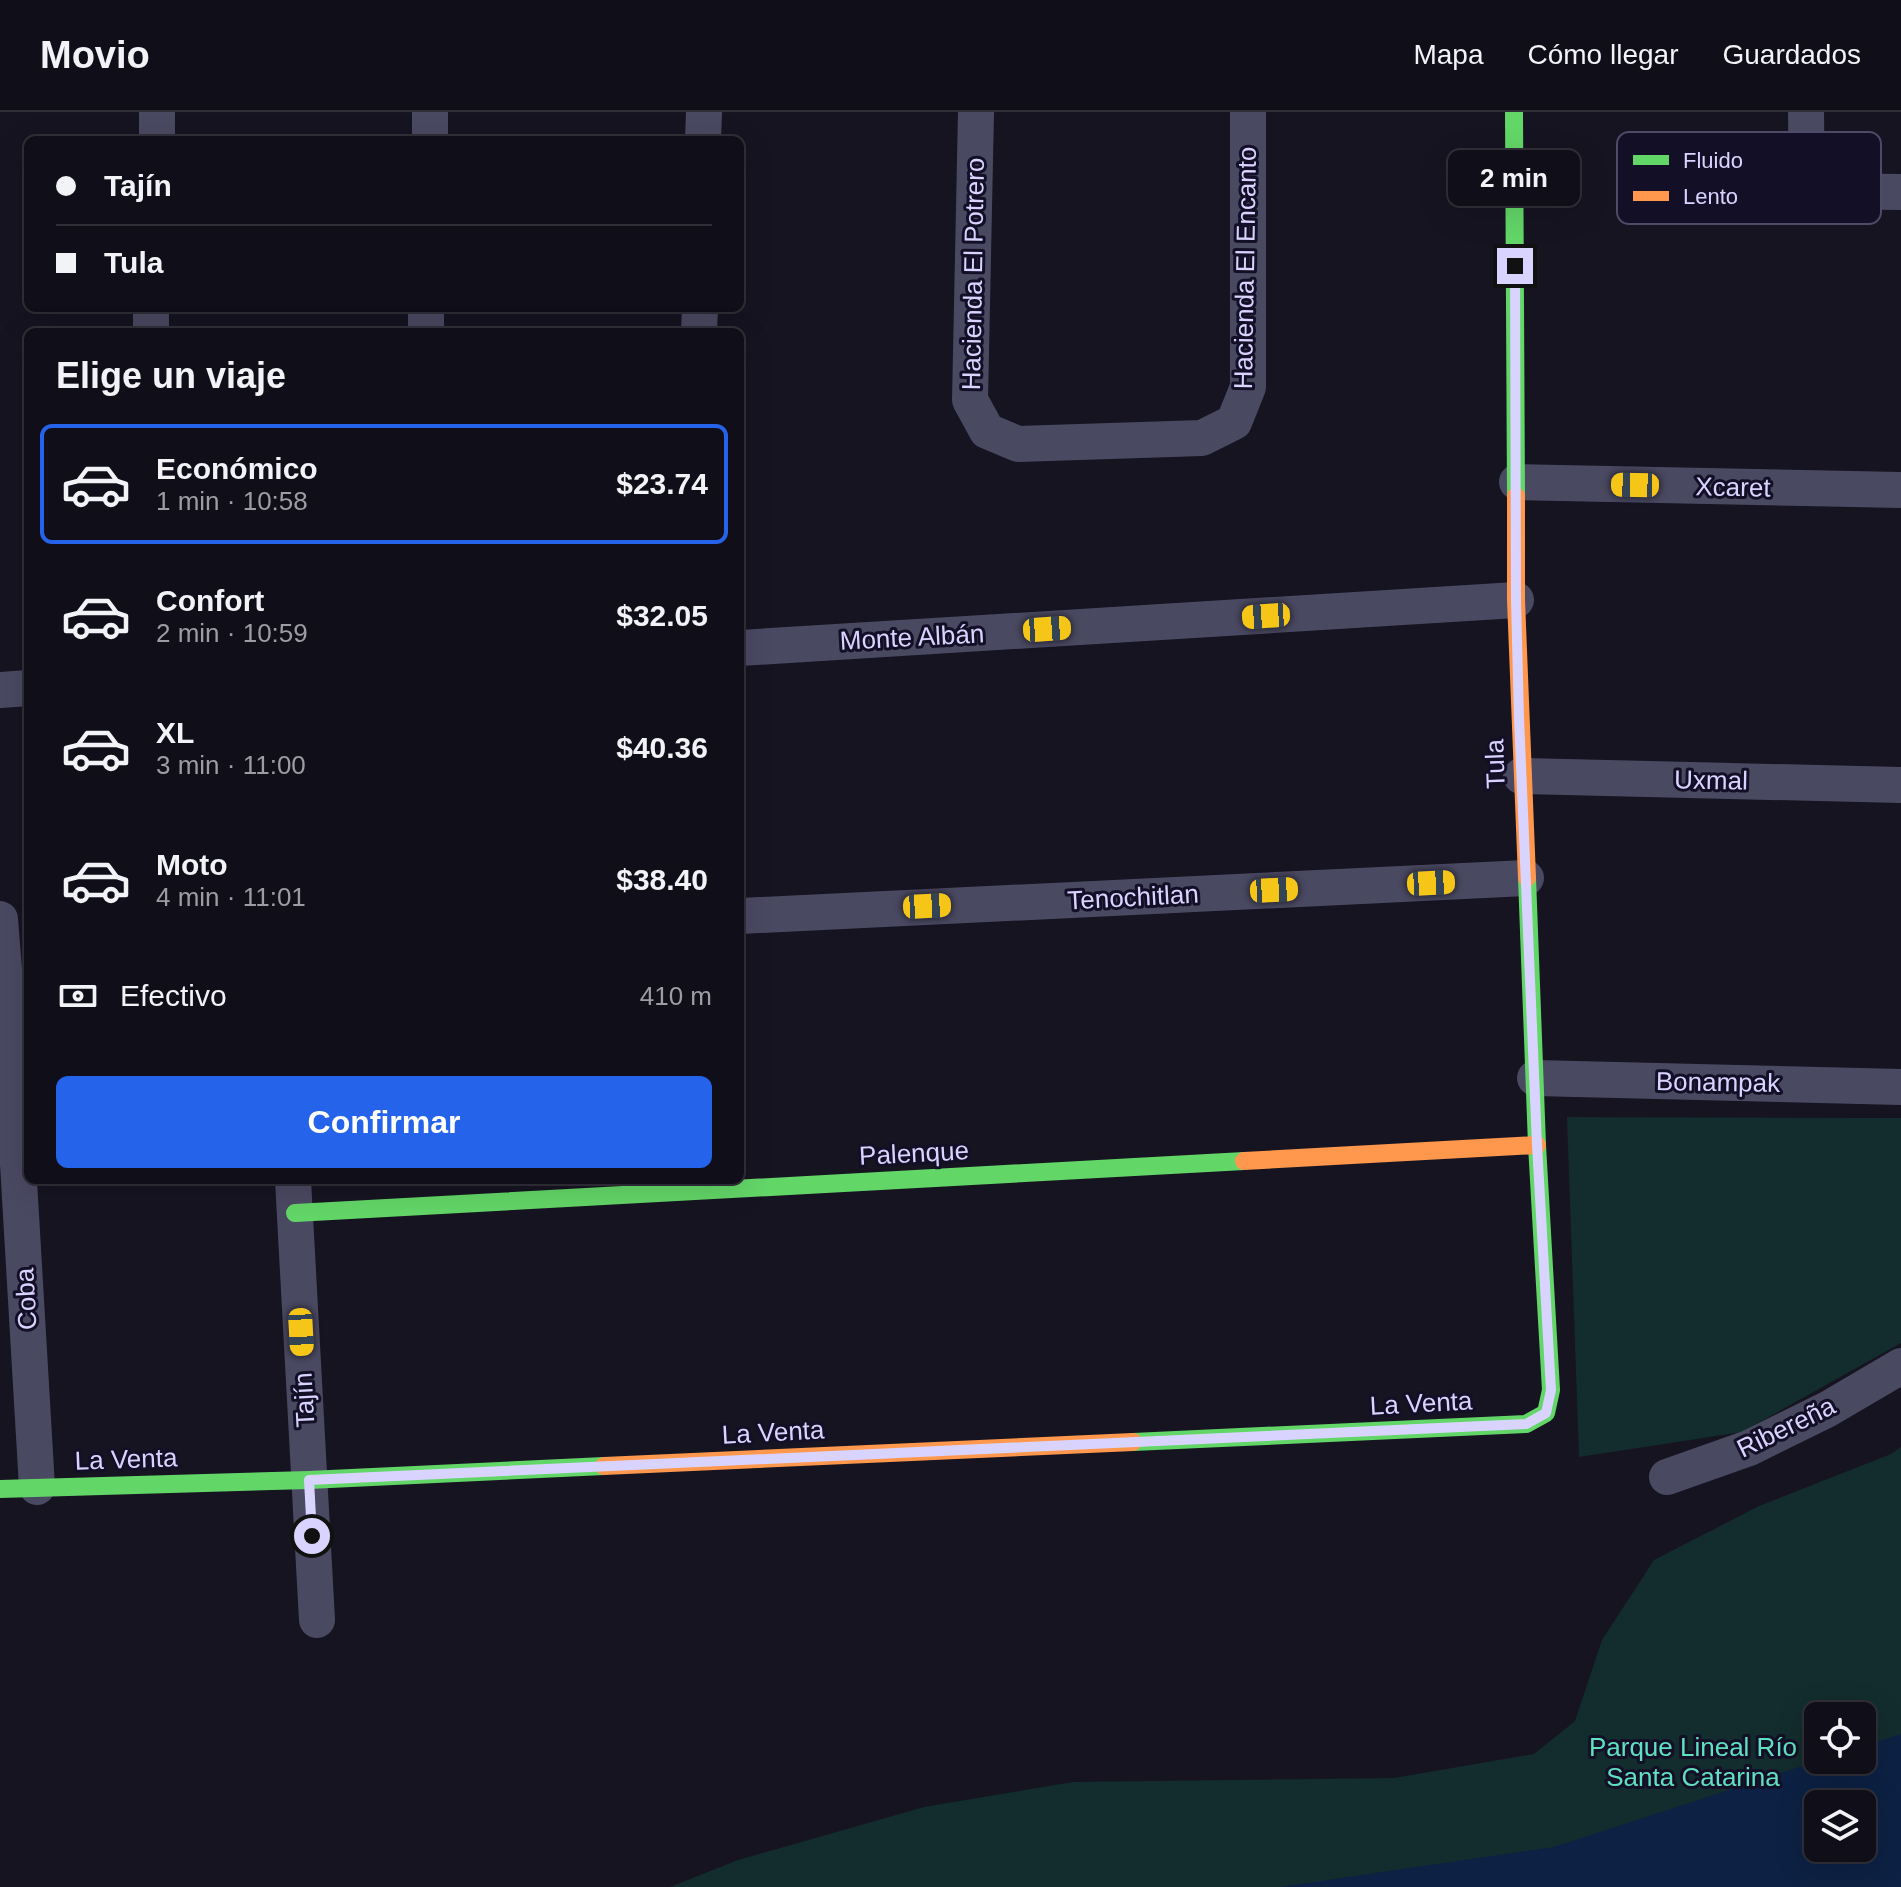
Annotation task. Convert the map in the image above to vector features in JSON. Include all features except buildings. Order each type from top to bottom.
[{"type":"street","points":[[157,112],[157,136]]},
{"type":"street","points":[[430,112],[430,136]]},
{"type":"street","points":[[703,136],[704,112]]},
{"type":"street","name":"Hacienda El Potrero","points":[[976,112],[970,400],[987,431],[1018,444],[1202,438],[1234,422]]},
{"type":"street","name":"Hacienda El Encanto","points":[[1234,422],[1248,387],[1248,112]]},
{"type":"street","name":"Tula","points":[[1514,112],[1516,600],[1537,1145],[1551,1390],[1546,1413]]},
{"type":"street","points":[[1806,112],[1806,132]]},
{"type":"street","points":[[1881,192],[1901,192]]},
{"type":"street","name":"Xcaret","points":[[1517,482],[1901,490]]},
{"type":"street","name":"Monte Albán","points":[[744,648],[1516,600]]},
{"type":"street","points":[[0,690],[24,688]]},
{"type":"street","name":"Uxmal","points":[[1521,776],[1901,785]]},
{"type":"street","name":"Tenochitlan","points":[[744,916],[1526,878]]},
{"type":"street","name":"Coba","points":[[0,919],[14,1096],[37,1487]]},
{"type":"street","name":"Bonampak","points":[[1535,1078],[1901,1087]]},
{"type":"street","name":"Palenque","points":[[744,1178],[1537,1145]]},
{"type":"street","name":"Palenque","points":[[294,1196],[586,1184]]},
{"type":"street","name":"Tajín","points":[[294,1196],[317,1620]]},
{"type":"street","name":"Ribereña","points":[[1667,1477],[1749,1448],[1828,1409],[1901,1366]]},
{"type":"street","name":"La Venta","points":[[0,1489],[309,1480],[1526,1424],[1546,1413]]},
{"type":"green space","points":[[1567,1117],[1901,1118],[1901,1343],[1742,1432],[1579,1457]]},
{"type":"green space","name":"Parque Lineal Río Santa Catarina","points":[[1901,1447],[1901,1887],[670,1887],[738,1860],[924,1807],[1073,1782],[1394,1778],[1534,1754],[1575,1721],[1602,1640],[1654,1560],[1759,1506],[1891,1454]]},
{"type":"water","points":[[1901,1734],[1901,1887],[1280,1887],[1554,1847],[1804,1766],[1804,1774],[1876,1774],[1876,1742]]},
{"type":"traffic: fast","points":[[1514,112],[1516,496]]},
{"type":"traffic: fast","points":[[1133,1442],[1526,1424],[1546,1413],[1551,1390],[1537,1145],[1527,878]]},
{"type":"traffic: fast","points":[[295,1213],[1244,1161]]},
{"type":"traffic: fast","points":[[0,1489],[309,1480],[604,1466]]},
{"type":"traffic: slow","points":[[1516,496],[1516,600],[1527,878]]},
{"type":"traffic: slow","points":[[1244,1161],[1537,1145]]},
{"type":"traffic: slow","points":[[604,1466],[1133,1442]]},
{"type":"route","points":[[312,1536],[309,1480],[1526,1424],[1546,1413],[1551,1390],[1537,1145],[1516,600],[1515,266]]}]
